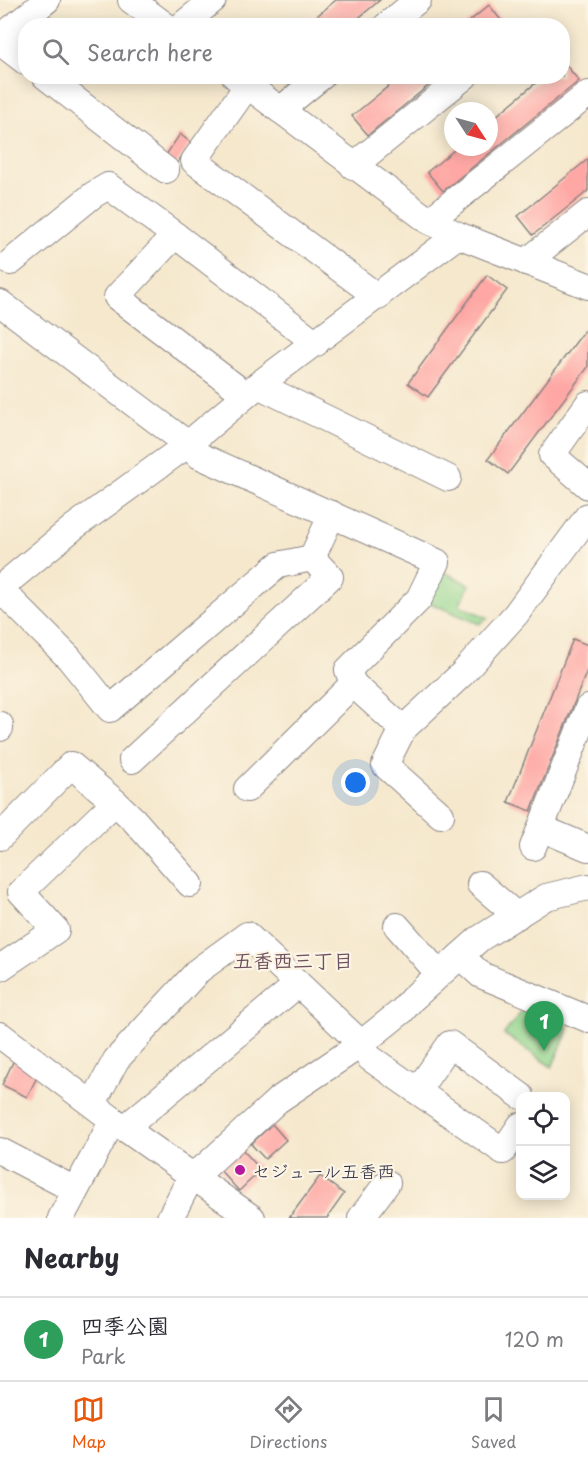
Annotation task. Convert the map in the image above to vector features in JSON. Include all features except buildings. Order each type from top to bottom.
[{"type":"street","points":[[26,18],[47,0]]},
{"type":"street","points":[[131,0],[155,18]]},
{"type":"street","points":[[191,18],[213,0]]},
{"type":"street","points":[[396,18],[418,0]]},
{"type":"street","points":[[18,25],[0,40],[18,55]]},
{"type":"street","points":[[55,84],[166,170]]},
{"type":"street","points":[[239,84],[194,161],[378,297]]},
{"type":"street","points":[[245,84],[429,221],[458,235],[588,286]]},
{"type":"street","points":[[280,110],[312,84]]},
{"type":"street","points":[[353,166],[455,84]]},
{"type":"street","points":[[429,221],[588,94]]},
{"type":"street","points":[[12,262],[93,195],[108,186],[316,343]]},
{"type":"street","points":[[526,262],[588,213]]},
{"type":"street","points":[[175,235],[117,297],[252,390],[448,478]]},
{"type":"street","points":[[312,558],[278,565],[110,709],[69,658],[0,588],[74,527],[187,445],[252,390],[458,235]]},
{"type":"street","points":[[0,303],[198,455],[437,562],[419,598],[348,670],[353,684],[403,729]]},
{"type":"street","points":[[588,404],[552,455],[588,486]]},
{"type":"street","points":[[312,558],[332,514]]},
{"type":"street","points":[[441,815],[385,765],[403,729],[462,674],[516,614],[588,516]]},
{"type":"street","points":[[132,760],[330,577],[312,558]]},
{"type":"street","points":[[247,789],[353,684]]},
{"type":"street","points":[[588,708],[537,837],[588,848]]},
{"type":"street","points":[[0,837],[70,765],[134,820],[190,884]]},
{"type":"street","points":[[0,968],[56,930],[21,892],[115,802]]},
{"type":"street","points":[[480,884],[518,916]]},
{"type":"street","points":[[170,1218],[192,1175],[206,1167],[279,1100],[360,1045],[402,1011],[478,939],[546,897],[588,887]]},
{"type":"street","points":[[397,926],[439,974]]},
{"type":"street","points":[[93,1103],[116,1060],[199,970],[247,935],[360,1045],[370,1058],[503,1151],[516,1132]]},
{"type":"street","points":[[460,956],[480,975],[588,1019]]},
{"type":"street","points":[[61,1218],[75,1190],[120,1124],[298,984]]},
{"type":"street","points":[[0,1035],[252,1218]]},
{"type":"street","points":[[417,1091],[450,1044],[516,1092]]},
{"type":"street","points":[[0,1151],[75,1190]]},
{"type":"street","points":[[361,1218],[387,1183]]},
{"type":"green space","points":[[442,571],[470,585],[459,605],[488,618],[479,624],[428,602]]},
{"type":"green space","points":[[525,1007],[569,1028],[552,1067],[504,1034]]},
{"type":"place","name":"四季公園","points":[[544,1051]]},
{"type":"place","name":"セジュール五香西","points":[[240,1170]]},
{"type":"district","name":"五香西三丁目","points":[[293,960]]}]
